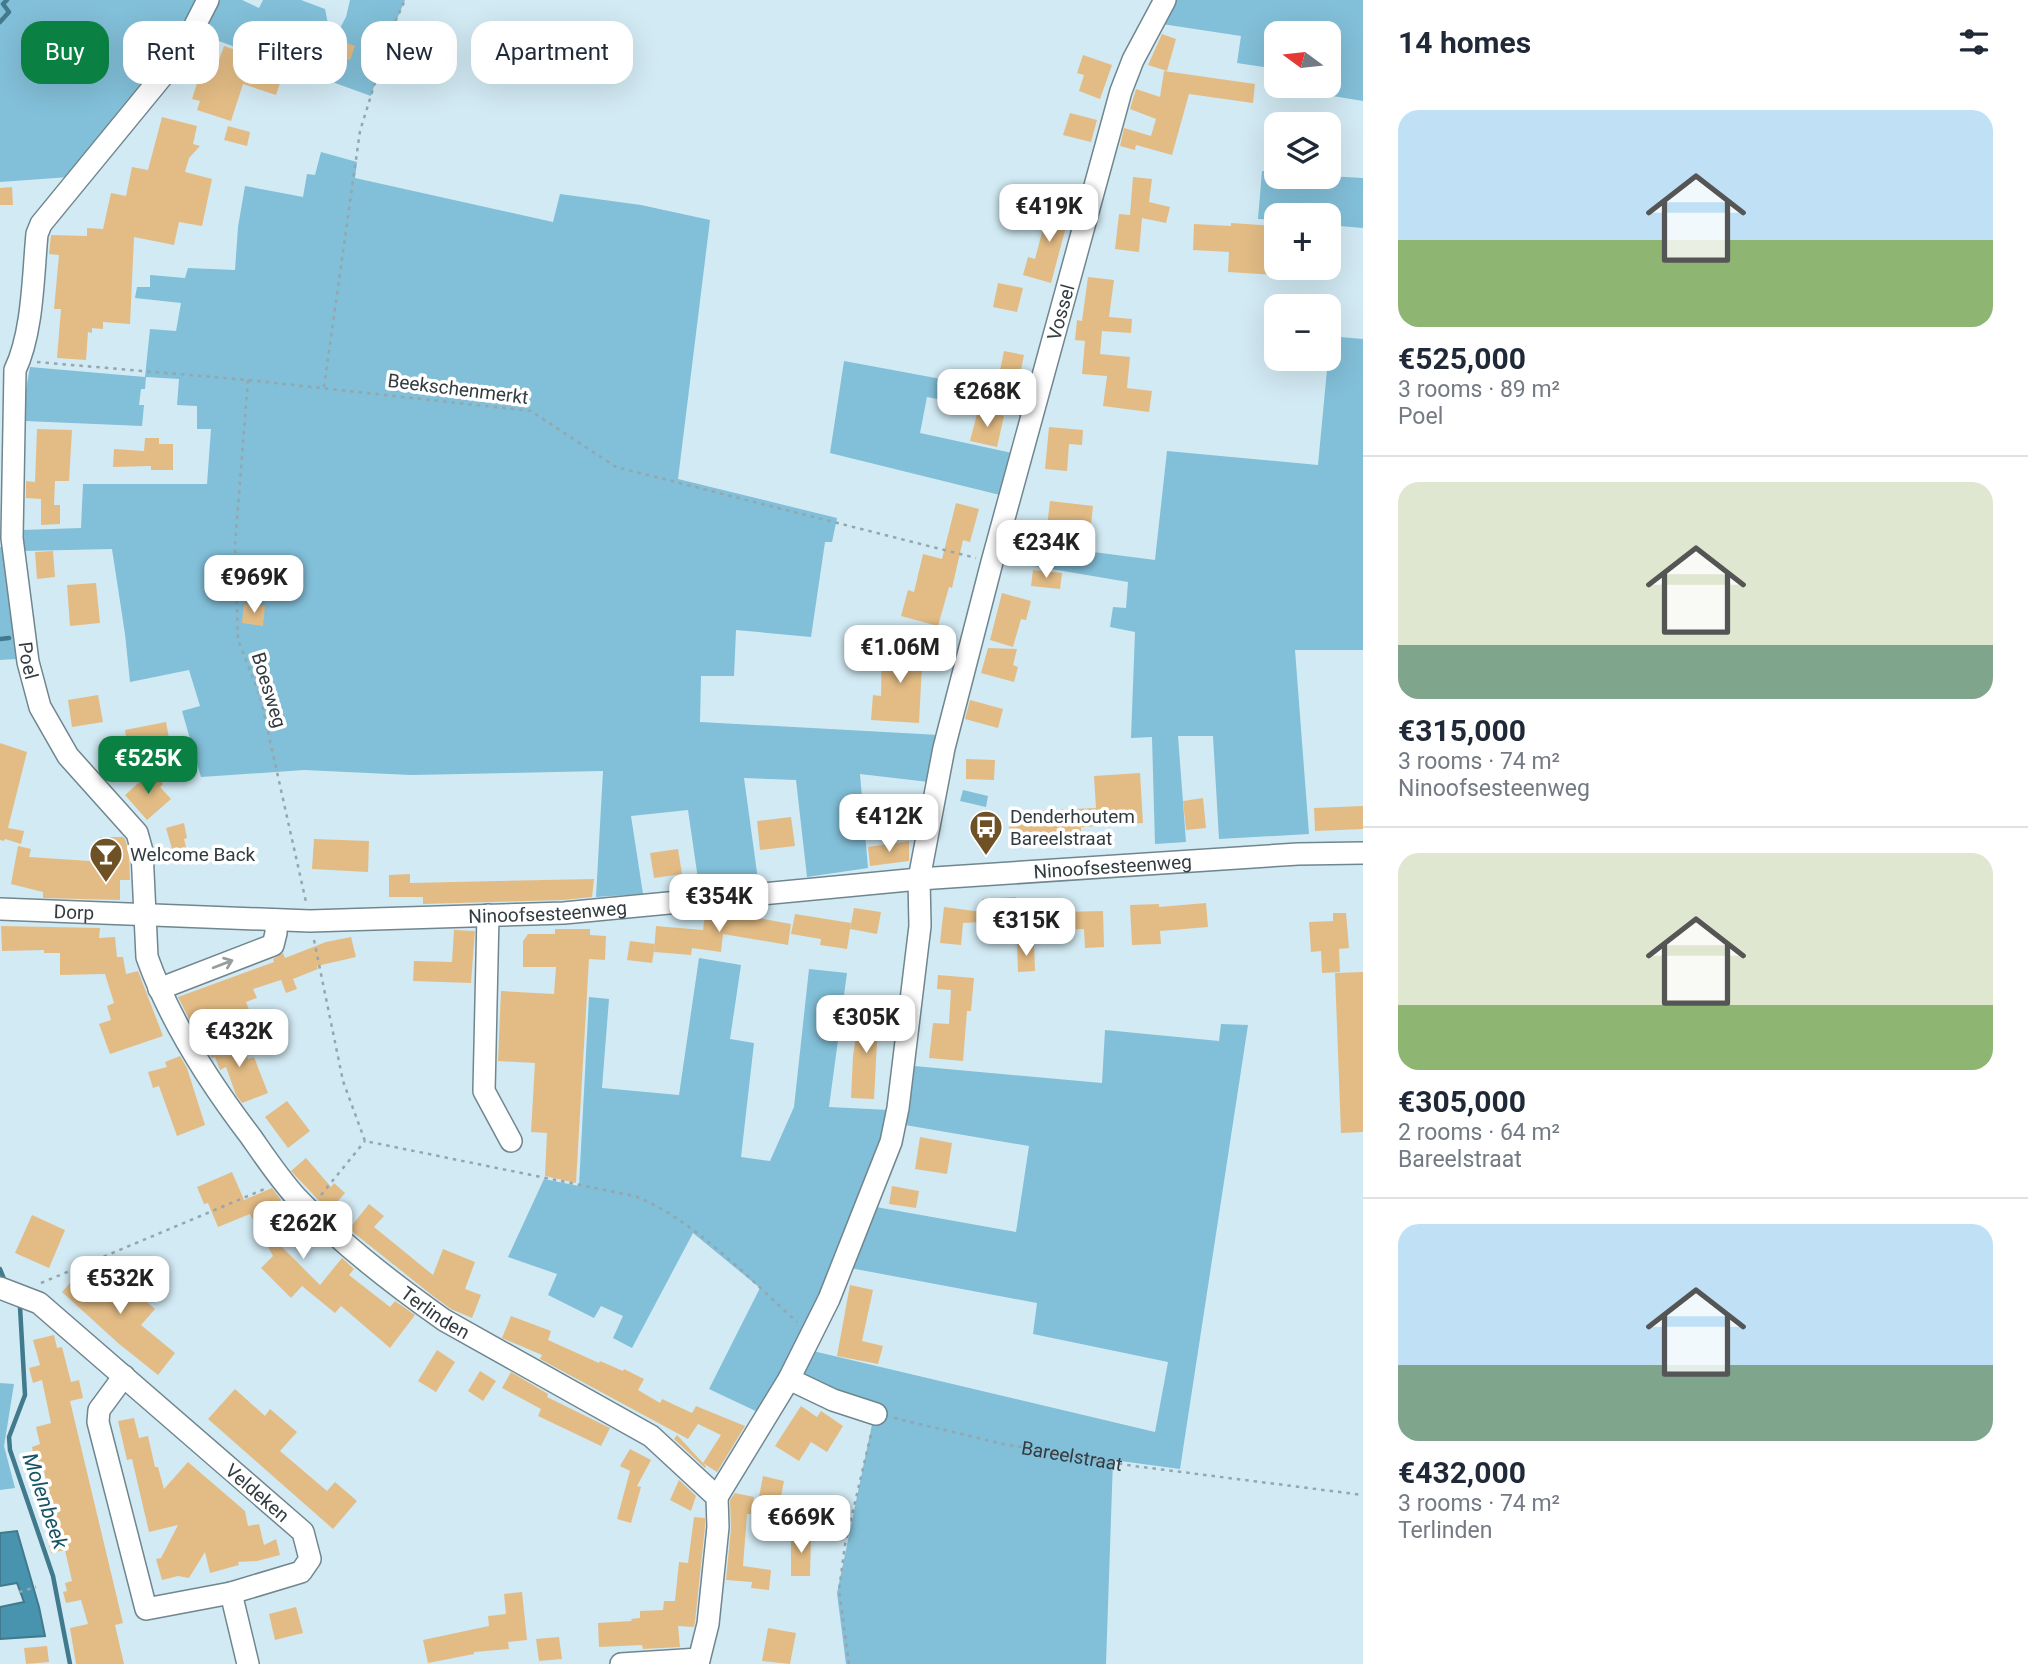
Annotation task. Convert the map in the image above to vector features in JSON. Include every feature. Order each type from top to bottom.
[{"type":"street","name":"Poel","points":[[146,916],[142,851],[137,833],[68,756],[40,707],[28,662],[12,538],[12,367],[28,316],[37,234],[41,224],[164,75],[188,39],[208,0]]},
{"type":"street","name":"Vossel","points":[[919,879],[944,748],[1121,91],[1133,60],[1165,0]]},
{"type":"street","name":"Ninoofsesteenweg","points":[[146,916],[310,921],[564,913],[919,879],[1298,854],[1363,853]]},
{"type":"street","points":[[621,1664],[699,1662],[708,1624],[718,1527],[717,1497],[789,1379],[828,1299],[891,1142],[898,1108],[920,926],[919,879]]},
{"type":"street","name":"Dorp","points":[[0,909],[146,916]]},
{"type":"street","points":[[488,915],[484,1091],[511,1142]]},
{"type":"street","name":"Terlinden","points":[[146,916],[147,957],[159,989],[206,1074],[283,1181],[309,1209],[444,1320],[652,1436],[717,1497]]},
{"type":"street","points":[[159,989],[273,945],[276,920]]},
{"type":"street","name":"Veldeken","points":[[0,1289],[39,1303],[124,1376],[303,1532],[310,1559],[300,1572],[231,1593],[146,1609],[98,1422],[99,1410],[124,1376]]},
{"type":"street","points":[[789,1379],[833,1400],[876,1414]]},
{"type":"street","points":[[231,1593],[248,1664]]},
{"type":"path","points":[[324,387],[360,131],[391,31],[405,0]]},
{"type":"path","name":"Beekschenmerkt","points":[[12,367],[248,380],[531,411],[616,467],[992,562]]},
{"type":"path","name":"Boesweg","points":[[248,380],[235,545],[238,640],[260,696],[310,921]]},
{"type":"path","points":[[309,1209],[365,1141]]},
{"type":"path","points":[[26,1297],[30,1288],[283,1181]]},
{"type":"path","points":[[849,1664],[839,1590],[845,1545],[876,1414]]},
{"type":"path","name":"Bareelstraat","points":[[876,1414],[1003,1444],[1134,1466],[1363,1495]]},
{"type":"path","points":[[19,1592],[36,1587]]},
{"type":"shaded area","points":[[0,0],[197,0],[186,21],[123,21],[123,84],[144,84],[69,177],[0,182]]},
{"type":"shaded area","points":[[220,0],[242,0],[259,8],[263,0],[301,0],[325,9],[327,21],[233,21],[233,46],[219,41],[219,21],[209,21]]},
{"type":"shaded area","points":[[350,0],[405,0],[396,21],[361,21],[361,84],[375,84],[371,96],[338,84],[347,84],[347,21],[344,21]]},
{"type":"shaded area","points":[[1175,0],[1363,0],[1363,101],[1341,97],[1341,21],[1264,21],[1264,67],[1237,63],[1241,36],[1162,24]]},
{"type":"shaded area","points":[[321,152],[357,162],[355,178],[553,222],[560,194],[641,205],[710,220],[678,479],[837,518],[832,542],[825,542],[811,637],[736,630],[734,676],[701,676],[700,722],[939,735],[929,782],[860,774],[868,868],[807,877],[796,780],[744,778],[758,880],[699,886],[688,810],[631,816],[643,894],[596,897],[603,771],[411,775],[304,770],[201,777],[182,711],[200,706],[189,670],[130,682],[112,549],[22,551],[22,530],[81,528],[83,484],[207,484],[211,429],[197,429],[197,406],[177,405],[179,379],[146,377],[139,405],[144,405],[142,426],[25,421],[24,401],[30,367],[145,377],[150,329],[176,331],[181,303],[135,298],[137,287],[150,287],[150,275],[185,278],[188,268],[235,270],[238,227],[245,186],[303,197],[307,174],[315,175]]},
{"type":"shaded area","points":[[1262,171],[1264,189],[1341,189],[1341,177],[1363,178],[1363,228],[1341,226],[1341,203],[1264,203],[1264,219],[1258,219]]},
{"type":"shaded area","points":[[1341,337],[1363,339],[1363,650],[1295,650],[1309,834],[1219,839],[1213,736],[1178,736],[1186,842],[1155,844],[1152,737],[1131,738],[1135,632],[1110,627],[1113,607],[1126,608],[1128,582],[1005,561],[1009,541],[1155,560],[1167,451],[1318,465],[1327,371],[1341,371]]},
{"type":"shaded area","points":[[844,361],[1027,395],[1022,416],[927,397],[920,433],[1012,453],[1000,495],[830,453]]},
{"type":"shaded area","points":[[0,547],[3,547],[16,659],[0,660]]},
{"type":"shaded area","points":[[963,790],[988,796],[986,807],[960,801]]},
{"type":"shaded area","points":[[699,958],[741,965],[730,1039],[754,1043],[741,1157],[770,1161],[794,1107],[809,969],[847,973],[829,1107],[889,1110],[874,1170],[845,1243],[762,1414],[709,1389],[760,1288],[693,1233],[632,1348],[613,1338],[623,1316],[601,1306],[594,1318],[548,1295],[557,1274],[508,1257],[544,1179],[579,1186],[589,997],[609,999],[602,1088],[679,1095]]},
{"type":"shaded area","points":[[1221,1024],[1248,1025],[1180,1469],[1113,1460],[1106,1664],[846,1664],[837,1593],[875,1410],[799,1378],[813,1351],[1155,1432],[1168,1362],[1033,1334],[1037,1303],[850,1268],[876,1207],[1016,1232],[1029,1146],[905,1125],[914,1066],[1102,1083],[1105,1030],[1219,1041]]},
{"type":"shaded area","points":[[0,1383],[14,1384],[4,1446],[15,1488],[0,1490]]},
{"type":"shaded area","points":[[17,1531],[45,1636],[0,1639],[0,1607],[24,1602],[17,1583],[0,1586],[0,1533]]},
{"type":"building","points":[[1162,34],[1176,39],[1167,71],[1148,65]]},
{"type":"building","points":[[347,43],[355,46],[350,60],[347,59]]},
{"type":"building","points":[[224,46],[233,49],[233,84],[243,84],[231,121],[197,110],[200,101],[192,99],[197,84],[219,84],[219,60]]},
{"type":"building","points":[[1083,55],[1112,65],[1100,99],[1079,91],[1084,75],[1077,73]]},
{"type":"building","points":[[1164,71],[1255,84],[1253,103],[1189,94],[1172,155],[1136,145],[1135,150],[1120,146],[1124,128],[1151,136],[1156,119],[1130,109],[1136,89],[1160,97]]},
{"type":"building","points":[[243,84],[280,84],[276,95]]},
{"type":"building","points":[[1070,113],[1097,120],[1091,142],[1063,135]]},
{"type":"building","points":[[162,117],[197,126],[193,144],[200,146],[189,158],[185,172],[212,179],[202,226],[179,222],[174,245],[134,237],[130,324],[103,322],[103,329],[92,328],[92,333],[88,332],[86,360],[57,358],[61,309],[54,309],[59,255],[49,254],[51,235],[87,236],[87,228],[103,229],[111,193],[126,196],[132,167],[148,170]]},
{"type":"building","points":[[228,126],[250,132],[247,146],[224,140]]},
{"type":"building","points":[[1133,177],[1152,179],[1149,202],[1170,207],[1166,223],[1142,218],[1139,252],[1115,249],[1119,214],[1130,215]]},
{"type":"building","points":[[12,187],[13,205],[0,205],[0,188]]},
{"type":"building","points":[[1050,202],[1071,208],[1051,283],[1023,275],[1028,257],[1035,259]]},
{"type":"building","points":[[1231,223],[1264,225],[1264,274],[1228,272],[1229,252],[1193,250],[1194,224],[1231,226]]},
{"type":"building","points":[[1088,277],[1114,280],[1109,317],[1132,319],[1131,333],[1102,331],[1100,354],[1130,357],[1127,388],[1152,391],[1149,412],[1103,406],[1107,376],[1082,374],[1085,341],[1075,340],[1077,320],[1082,321]]},
{"type":"building","points":[[998,283],[1023,288],[1017,312],[993,307]]},
{"type":"building","points":[[1004,351],[1024,355],[1018,384],[998,380]]},
{"type":"building","points":[[978,410],[1004,416],[997,447],[970,441]]},
{"type":"building","points":[[1049,427],[1083,430],[1082,445],[1069,444],[1067,471],[1045,469]]},
{"type":"building","points":[[37,429],[72,430],[69,481],[55,481],[54,505],[60,505],[60,524],[41,525],[41,499],[26,498],[26,481],[35,482]]},
{"type":"building","points":[[145,438],[159,438],[159,444],[173,444],[173,470],[151,470],[151,466],[113,467],[114,449],[144,451]]},
{"type":"building","points":[[1050,501],[1093,506],[1089,542],[1046,536]]},
{"type":"building","points":[[956,503],[979,509],[970,542],[963,540],[952,588],[949,587],[938,626],[901,616],[908,590],[914,592],[923,554],[942,559]]},
{"type":"building","points":[[53,551],[55,577],[37,579],[35,552]]},
{"type":"building","points":[[1033,570],[1062,573],[1060,589],[1031,586]]},
{"type":"building","points":[[96,583],[100,623],[70,626],[67,585]]},
{"type":"building","points":[[1002,593],[1031,601],[1026,620],[1021,619],[1013,647],[990,640]]},
{"type":"building","points":[[244,604],[265,606],[263,626],[242,623]]},
{"type":"building","points":[[882,645],[923,646],[919,723],[871,720],[873,695],[881,696]]},
{"type":"building","points":[[988,648],[1017,649],[1013,665],[1018,667],[1014,682],[981,673]]},
{"type":"building","points":[[98,695],[103,722],[72,727],[68,700]]},
{"type":"building","points":[[970,700],[1003,709],[998,728],[965,719]]},
{"type":"building","points":[[166,722],[171,749],[130,758],[125,730]]},
{"type":"building","points":[[0,743],[27,752],[8,828],[24,831],[21,844],[0,840]]},
{"type":"building","points":[[966,759],[995,760],[994,780],[966,779]]},
{"type":"building","points":[[152,771],[163,784],[160,787],[171,799],[147,820],[125,795]]},
{"type":"building","points":[[1140,773],[1143,823],[1081,827],[1081,837],[1010,841],[1009,812],[1096,808],[1094,776]]},
{"type":"building","points":[[1203,798],[1206,828],[1186,830],[1183,801]]},
{"type":"building","points":[[1363,806],[1363,829],[1315,831],[1314,808]]},
{"type":"building","points":[[791,817],[795,846],[760,850],[757,821]]},
{"type":"building","points":[[184,823],[187,838],[184,839],[189,859],[171,863],[168,850],[172,849],[166,828]]},
{"type":"building","points":[[100,837],[125,839],[129,853],[130,880],[120,880],[120,900],[43,898],[43,892],[11,884],[18,846],[31,849],[29,857],[90,861],[91,852],[100,852]]},
{"type":"building","points":[[314,839],[369,841],[368,872],[312,869]]},
{"type":"building","points":[[909,841],[909,861],[870,866],[868,847]]},
{"type":"building","points":[[678,849],[682,874],[654,878],[650,853]]},
{"type":"building","points":[[410,874],[410,883],[594,879],[592,897],[563,900],[423,904],[423,897],[389,897],[389,875]]},
{"type":"building","points":[[1016,897],[1018,925],[1002,926],[1002,921],[963,923],[961,945],[940,943],[944,907],[982,912],[982,899]]},
{"type":"building","points":[[1049,902],[1060,902],[1061,912],[1103,911],[1104,947],[1085,948],[1084,929],[1049,930]]},
{"type":"building","points":[[1206,903],[1208,927],[1160,931],[1161,944],[1132,945],[1130,905],[1159,904],[1159,907]]},
{"type":"building","points":[[854,908],[881,912],[877,934],[850,929]]},
{"type":"building","points":[[1333,913],[1346,913],[1349,948],[1339,949],[1340,972],[1322,973],[1321,951],[1311,952],[1309,922],[1333,921]]},
{"type":"building","points":[[705,914],[747,919],[747,916],[791,924],[788,945],[723,934],[721,952],[692,948],[691,955],[654,952],[656,926],[703,930]]},
{"type":"building","points":[[795,914],[851,923],[847,949],[820,945],[821,939],[791,934]]},
{"type":"building","points":[[1,926],[100,928],[99,938],[115,937],[117,957],[123,957],[126,974],[138,971],[163,1036],[110,1054],[99,1024],[111,1020],[107,1006],[114,1003],[105,974],[60,975],[60,953],[44,953],[44,950],[2,951]]},
{"type":"building","points":[[555,929],[590,929],[590,935],[606,936],[605,960],[589,959],[576,1183],[545,1176],[547,1133],[531,1132],[535,1063],[498,1061],[501,991],[554,994],[556,967],[523,967],[523,941],[528,934],[555,934]]},
{"type":"building","points":[[454,930],[475,931],[471,983],[413,981],[414,961],[452,962]]},
{"type":"building","points":[[351,937],[356,957],[317,966],[318,969],[293,979],[297,989],[286,993],[281,980],[253,989],[257,998],[246,1002],[250,1012],[233,1018],[231,1011],[193,1027],[178,997],[274,962],[273,959],[283,953],[285,958],[326,942]]},
{"type":"building","points":[[630,941],[655,944],[652,963],[627,960]]},
{"type":"building","points":[[1017,944],[1034,944],[1035,971],[1018,972]]},
{"type":"building","points":[[1363,972],[1363,1132],[1341,1133],[1335,973]]},
{"type":"building","points":[[938,975],[974,978],[971,1011],[967,1011],[963,1061],[929,1058],[933,1023],[949,1024],[951,990],[937,989]]},
{"type":"building","points":[[860,1009],[882,1012],[877,1042],[874,1099],[851,1098],[853,1056]]},
{"type":"building","points":[[234,1036],[238,1049],[243,1047],[248,1059],[254,1057],[268,1093],[242,1103],[236,1095],[226,1067],[220,1070],[215,1057],[212,1058],[205,1047]]},
{"type":"building","points":[[180,1056],[187,1068],[205,1125],[177,1136],[159,1086],[153,1088],[148,1072],[167,1067],[165,1062]]},
{"type":"building","points":[[287,1101],[310,1131],[288,1148],[265,1117]]},
{"type":"building","points":[[920,1137],[952,1143],[947,1174],[915,1169]]},
{"type":"building","points":[[306,1158],[331,1187],[334,1183],[345,1193],[329,1211],[291,1171]]},
{"type":"building","points":[[232,1172],[244,1200],[272,1188],[281,1200],[275,1203],[292,1234],[277,1242],[320,1285],[342,1258],[354,1269],[349,1275],[390,1307],[395,1301],[415,1315],[390,1348],[333,1299],[341,1306],[335,1313],[302,1286],[291,1298],[261,1268],[273,1256],[250,1214],[218,1227],[208,1203],[204,1204],[197,1187]]},
{"type":"building","points":[[892,1186],[919,1191],[916,1208],[889,1204]]},
{"type":"building","points":[[369,1204],[384,1216],[374,1227],[433,1275],[443,1249],[475,1262],[465,1289],[481,1295],[472,1318],[451,1309],[433,1296],[349,1229]]},
{"type":"building","points":[[32,1215],[65,1230],[49,1268],[15,1253]]},
{"type":"building","points":[[105,1265],[155,1309],[141,1325],[175,1353],[158,1375],[62,1292],[71,1282],[78,1288],[94,1269],[98,1273]]},
{"type":"building","points":[[850,1285],[873,1290],[862,1341],[883,1346],[878,1364],[837,1356]]},
{"type":"building","points":[[511,1316],[551,1331],[548,1340],[599,1363],[600,1361],[623,1371],[624,1369],[644,1379],[638,1390],[660,1403],[662,1399],[692,1413],[696,1406],[745,1426],[717,1472],[703,1463],[721,1435],[698,1424],[688,1439],[540,1359],[542,1355],[502,1338]]},
{"type":"building","points":[[54,1335],[57,1348],[62,1347],[71,1382],[79,1380],[83,1398],[70,1401],[123,1623],[115,1625],[124,1664],[76,1664],[70,1628],[88,1624],[81,1600],[66,1603],[63,1592],[67,1591],[65,1583],[72,1581],[65,1550],[51,1553],[46,1532],[51,1530],[46,1507],[44,1508],[39,1492],[48,1489],[42,1462],[35,1464],[32,1447],[40,1444],[36,1427],[51,1423],[42,1380],[33,1383],[29,1368],[40,1365],[33,1340]]},
{"type":"building","points":[[437,1350],[455,1362],[436,1392],[418,1381]]},
{"type":"building","points":[[480,1371],[496,1381],[483,1401],[468,1391]]},
{"type":"building","points":[[511,1372],[548,1394],[547,1397],[610,1428],[601,1446],[538,1416],[541,1409],[502,1388]]},
{"type":"building","points":[[235,1389],[265,1416],[270,1409],[297,1432],[280,1451],[327,1491],[335,1482],[357,1501],[333,1529],[208,1419]]},
{"type":"building","points":[[801,1406],[817,1417],[821,1411],[843,1426],[827,1452],[811,1442],[799,1461],[775,1446]]},
{"type":"building","points":[[134,1418],[139,1438],[148,1436],[155,1467],[158,1467],[164,1489],[188,1462],[245,1511],[248,1526],[259,1524],[264,1545],[276,1539],[280,1555],[257,1561],[238,1562],[239,1565],[210,1573],[205,1552],[189,1578],[178,1576],[162,1580],[156,1559],[161,1558],[178,1525],[149,1532],[132,1459],[127,1460],[118,1421]]},
{"type":"building","points":[[677,1435],[705,1468],[674,1439]]},
{"type":"building","points":[[630,1449],[651,1460],[637,1486],[641,1487],[631,1523],[617,1519],[630,1471],[620,1466]]},
{"type":"building","points":[[763,1476],[784,1481],[780,1502],[759,1497]]},
{"type":"building","points":[[679,1480],[696,1496],[691,1511],[670,1500]]},
{"type":"building","points":[[735,1493],[754,1497],[751,1514],[747,1514],[743,1566],[771,1570],[769,1590],[751,1588],[752,1582],[726,1580],[731,1528],[730,1500]]},
{"type":"building","points":[[694,1517],[705,1518],[695,1622],[694,1627],[678,1626],[680,1647],[599,1647],[598,1623],[632,1621],[631,1619],[640,1618],[640,1611],[663,1610],[664,1601],[675,1601],[679,1562],[688,1563]]},
{"type":"building","points":[[791,1535],[811,1535],[810,1576],[791,1576]]},
{"type":"building","points":[[522,1592],[527,1640],[508,1642],[509,1649],[474,1652],[428,1663],[423,1640],[489,1626],[488,1616],[506,1614],[504,1594]]},
{"type":"building","points":[[296,1607],[303,1633],[275,1640],[269,1614]]},
{"type":"building","points":[[768,1628],[796,1633],[790,1664],[762,1661]]},
{"type":"building","points":[[559,1637],[562,1659],[539,1661],[536,1639]]},
{"type":"building","points":[[47,1646],[49,1662],[26,1664],[24,1648]]},
{"type":"waterway","name":"Molenbeek","points":[[0,22],[9,12],[3,4],[7,0]]},
{"type":"waterway","name":"Molenbeek","points":[[0,639],[9,638]]},
{"type":"waterway","name":"Molenbeek","points":[[0,1269],[4,1279]]},
{"type":"waterway","name":"Molenbeek","points":[[20,1307],[25,1395],[9,1437],[10,1450],[53,1576],[70,1664]]},
{"type":"place","name":"Denderhoutem Bareelstraat","points":[[986,857]]},
{"type":"place","name":"Welcome Back","points":[[106,884]]}]
